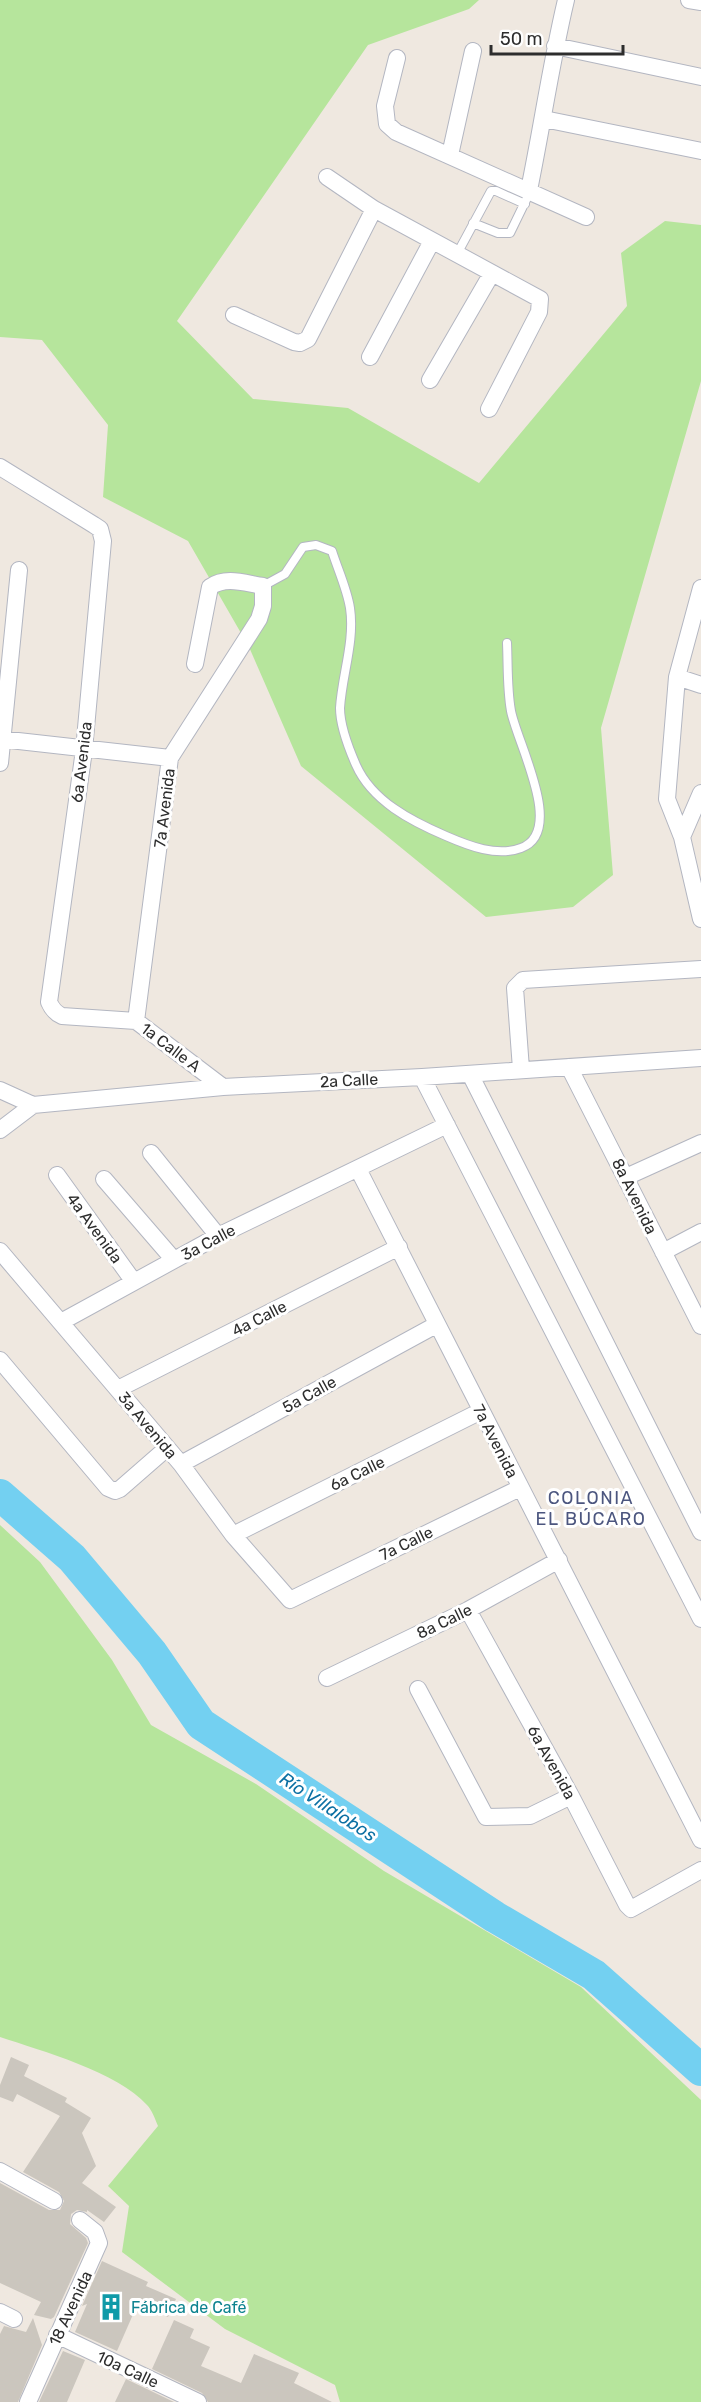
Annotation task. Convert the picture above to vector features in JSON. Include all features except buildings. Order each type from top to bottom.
[{"type":"street","points":[[527,197],[544,119],[555,46],[566,0]]},
{"type":"street","points":[[689,0],[701,2]]},
{"type":"street","points":[[555,46],[701,77]]},
{"type":"street","points":[[450,155],[473,51]]},
{"type":"street","points":[[397,58],[385,106],[387,124],[396,132],[450,155],[527,197],[586,217]]},
{"type":"street","points":[[544,119],[701,151]]},
{"type":"street","points":[[327,177],[374,209],[432,242],[537,296],[540,305],[539,312],[489,409]]},
{"type":"street","points":[[234,315],[294,342],[304,342],[308,339],[374,209]]},
{"type":"street","points":[[370,357],[432,242]]},
{"type":"street","points":[[430,380],[492,273]]},
{"type":"street","name":"6a Avenida","points":[[0,467],[100,529],[103,541],[84,750],[50,1002]]},
{"type":"street","points":[[0,763],[19,570]]},
{"type":"street","points":[[195,664],[210,587],[219,581],[226,580],[264,586]]},
{"type":"street","name":"7a Avenida","points":[[136,1021],[170,758],[259,619],[263,606],[264,586]]},
{"type":"street","points":[[701,588],[677,676],[667,799],[682,837],[701,919]]},
{"type":"street","points":[[677,676],[701,685]]},
{"type":"street","points":[[1,739],[170,758]]},
{"type":"street","points":[[682,837],[701,793]]},
{"type":"street","points":[[520,1069],[515,988],[523,980],[701,969]]},
{"type":"street","name":"1a Calle A","points":[[50,1002],[56,1014],[62,1016],[136,1021],[223,1087]]},
{"type":"street","name":"2a Calle","points":[[0,1090],[33,1105],[223,1087],[422,1077],[701,1058]]},
{"type":"street","name":"8a Avenida","points":[[569,1066],[699,1319]]},
{"type":"street","points":[[470,1074],[701,1532]]},
{"type":"street","points":[[422,1077],[701,1619]]},
{"type":"street","points":[[0,1131],[33,1105]]},
{"type":"street","name":"3a Calle","points":[[61,1322],[218,1236],[447,1125]]},
{"type":"street","points":[[626,1177],[701,1143]]},
{"type":"street","points":[[151,1153],[218,1236]]},
{"type":"street","name":"7a Avenida","points":[[358,1168],[701,1840]]},
{"type":"street","name":"4a Avenida","points":[[57,1175],[134,1282]]},
{"type":"street","points":[[104,1179],[174,1260]]},
{"type":"street","points":[[663,1252],[701,1233]]},
{"type":"street","name":"4a Calle","points":[[118,1389],[399,1246]]},
{"type":"street","name":"3a Avenida","points":[[0,1251],[182,1464],[232,1535],[286,1598],[290,1600],[292,1598]]},
{"type":"street","name":"5a Calle","points":[[182,1464],[436,1324]]},
{"type":"street","points":[[0,1360],[108,1488],[115,1491],[120,1489],[167,1448]]},
{"type":"street","name":"6a Calle","points":[[232,1535],[481,1411]]},
{"type":"street","name":"7a Calle","points":[[292,1598],[520,1488]]},
{"type":"street","name":"8a Calle","points":[[327,1678],[468,1610],[559,1560]]},
{"type":"street","name":"6a Avenida","points":[[468,1610],[571,1796],[624,1901],[631,1910],[701,1870]]},
{"type":"street","points":[[418,1689],[486,1817],[530,1816],[571,1796]]},
{"type":"street","points":[[0,2171],[54,2201]]},
{"type":"street","name":"18 Avenida","points":[[28,2402],[99,2242],[95,2232],[80,2220]]},
{"type":"street","name":"10a Calle","points":[[57,2335],[198,2402]]},
{"type":"lane","points":[[457,254],[473,223],[491,191],[527,197],[510,233],[498,233],[473,223]]},
{"type":"lane","points":[[264,586],[285,574],[303,547],[316,545],[332,551],[350,609],[349,653],[340,711],[356,766],[379,799],[388,805],[427,828],[455,840],[495,852],[513,851],[527,846],[536,837],[542,820],[540,802],[511,711],[507,642]]},
{"type":"green space","points":[[0,0],[479,0],[469,9],[368,45],[177,321],[253,399],[348,408],[479,483],[627,306],[621,253],[665,221],[701,225],[701,381],[601,728],[613,875],[573,907],[486,917],[301,766],[249,647],[188,541],[103,497],[108,425],[42,340],[0,337]]},
{"type":"green space","points":[[0,1525],[40,1562],[112,1660],[151,1725],[256,1784],[384,1871],[581,1987],[701,2100],[701,2402],[340,2402],[335,2385],[225,2329],[122,2252],[129,2206],[108,2186],[158,2126],[152,2112],[134,2093],[118,2082],[78,2064],[0,2037]]},
{"type":"waterway","name":"Río Villalobos","points":[[0,1495],[72,1558],[152,1653],[201,1724],[495,1917],[594,1975],[701,2070]]},
{"type":"place","name":"Fábrica de Café","points":[[111,2307]]},
{"type":"district","name":"COLONIA EL BÚCARO","points":[[591,1508]]}]
